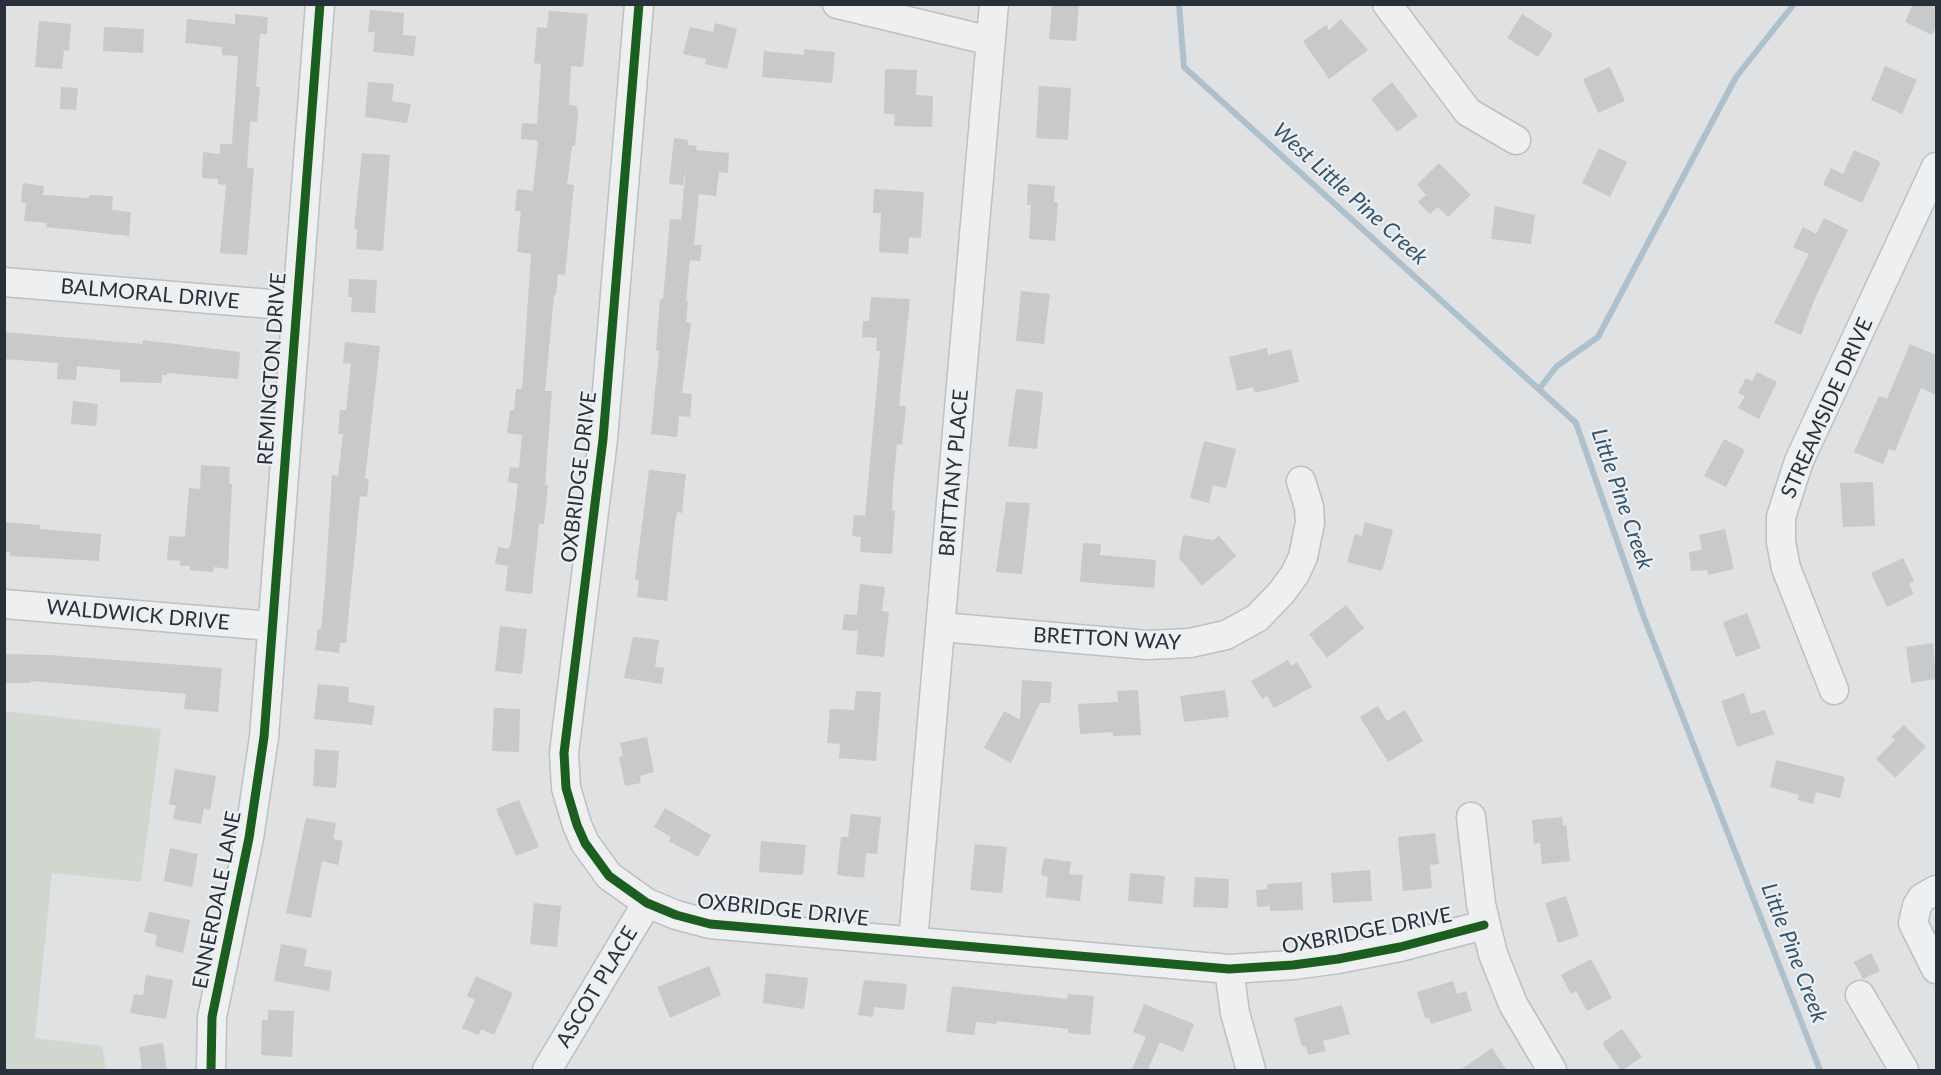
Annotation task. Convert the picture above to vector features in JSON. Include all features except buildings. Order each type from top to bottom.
[{"type":"street","name":"REMINGTON DRIVE","points":[[264,737],[295,306],[320,4]]},
{"type":"street","name":"OXBRIDGE DRIVE","points":[[639,4],[603,439],[564,753],[571,807],[585,843],[609,876],[646,903],[710,924],[1229,969],[1293,966],[1338,959],[1400,947],[1484,925]]},
{"type":"street","points":[[837,4],[990,41]]},
{"type":"street","name":"BRITTANY PLACE","points":[[913,940],[994,4]]},
{"type":"street","points":[[1387,4],[1468,112],[1516,140]]},
{"type":"street","name":"STREAMSIDE DRIVE","points":[[1833,690],[1786,568],[1781,542],[1781,517],[1799,461],[1936,167]]},
{"type":"street","name":"BALMORAL DRIVE","points":[[4,282],[295,306]]},
{"type":"street","name":"BRETTON WAY","points":[[940,627],[1147,645],[1191,643],[1226,635],[1257,618],[1282,592],[1295,574],[1303,557],[1310,523],[1310,507],[1301,481]]},
{"type":"street","name":"WALDWICK DRIVE","points":[[4,604],[271,626]]},
{"type":"street","name":"ENNERDALE LANE","points":[[211,1071],[212,1017],[249,838],[264,737]]},
{"type":"street","points":[[1471,817],[1484,925],[1502,980],[1552,1071]]},
{"type":"street","points":[[1936,890],[1922,898],[1917,906],[1913,923],[1936,969]]},
{"type":"street","name":"ASCOT PLACE","points":[[547,1071],[646,903]]},
{"type":"street","points":[[1229,969],[1235,1012],[1251,1071]]},
{"type":"street","points":[[1860,995],[1904,1071]]},
{"type":"shaded area","points":[[5,711],[161,729],[141,882],[52,873],[35,1038],[102,1046],[106,1070],[5,1070]]},
{"type":"waterway","name":"Little Pine Creek","points":[[1179,4],[1184,67],[1576,423],[1643,615],[1820,1070]]},
{"type":"waterway","name":"Little Pine Creek","points":[[1539,389],[1557,366],[1598,337],[1736,77],[1794,4]]},
{"type":"cycle path","points":[[211,1070],[212,1017],[249,838],[264,737],[320,4]]},
{"type":"cycle path","points":[[639,4],[603,439],[564,753],[566,788],[577,825],[585,843],[609,876],[647,903],[676,915],[710,924],[1229,969],[1293,965],[1338,959],[1400,947],[1484,925]]},
{"type":"water label","name":"West Little Pine Creek","points":[[1350,194]]}]
